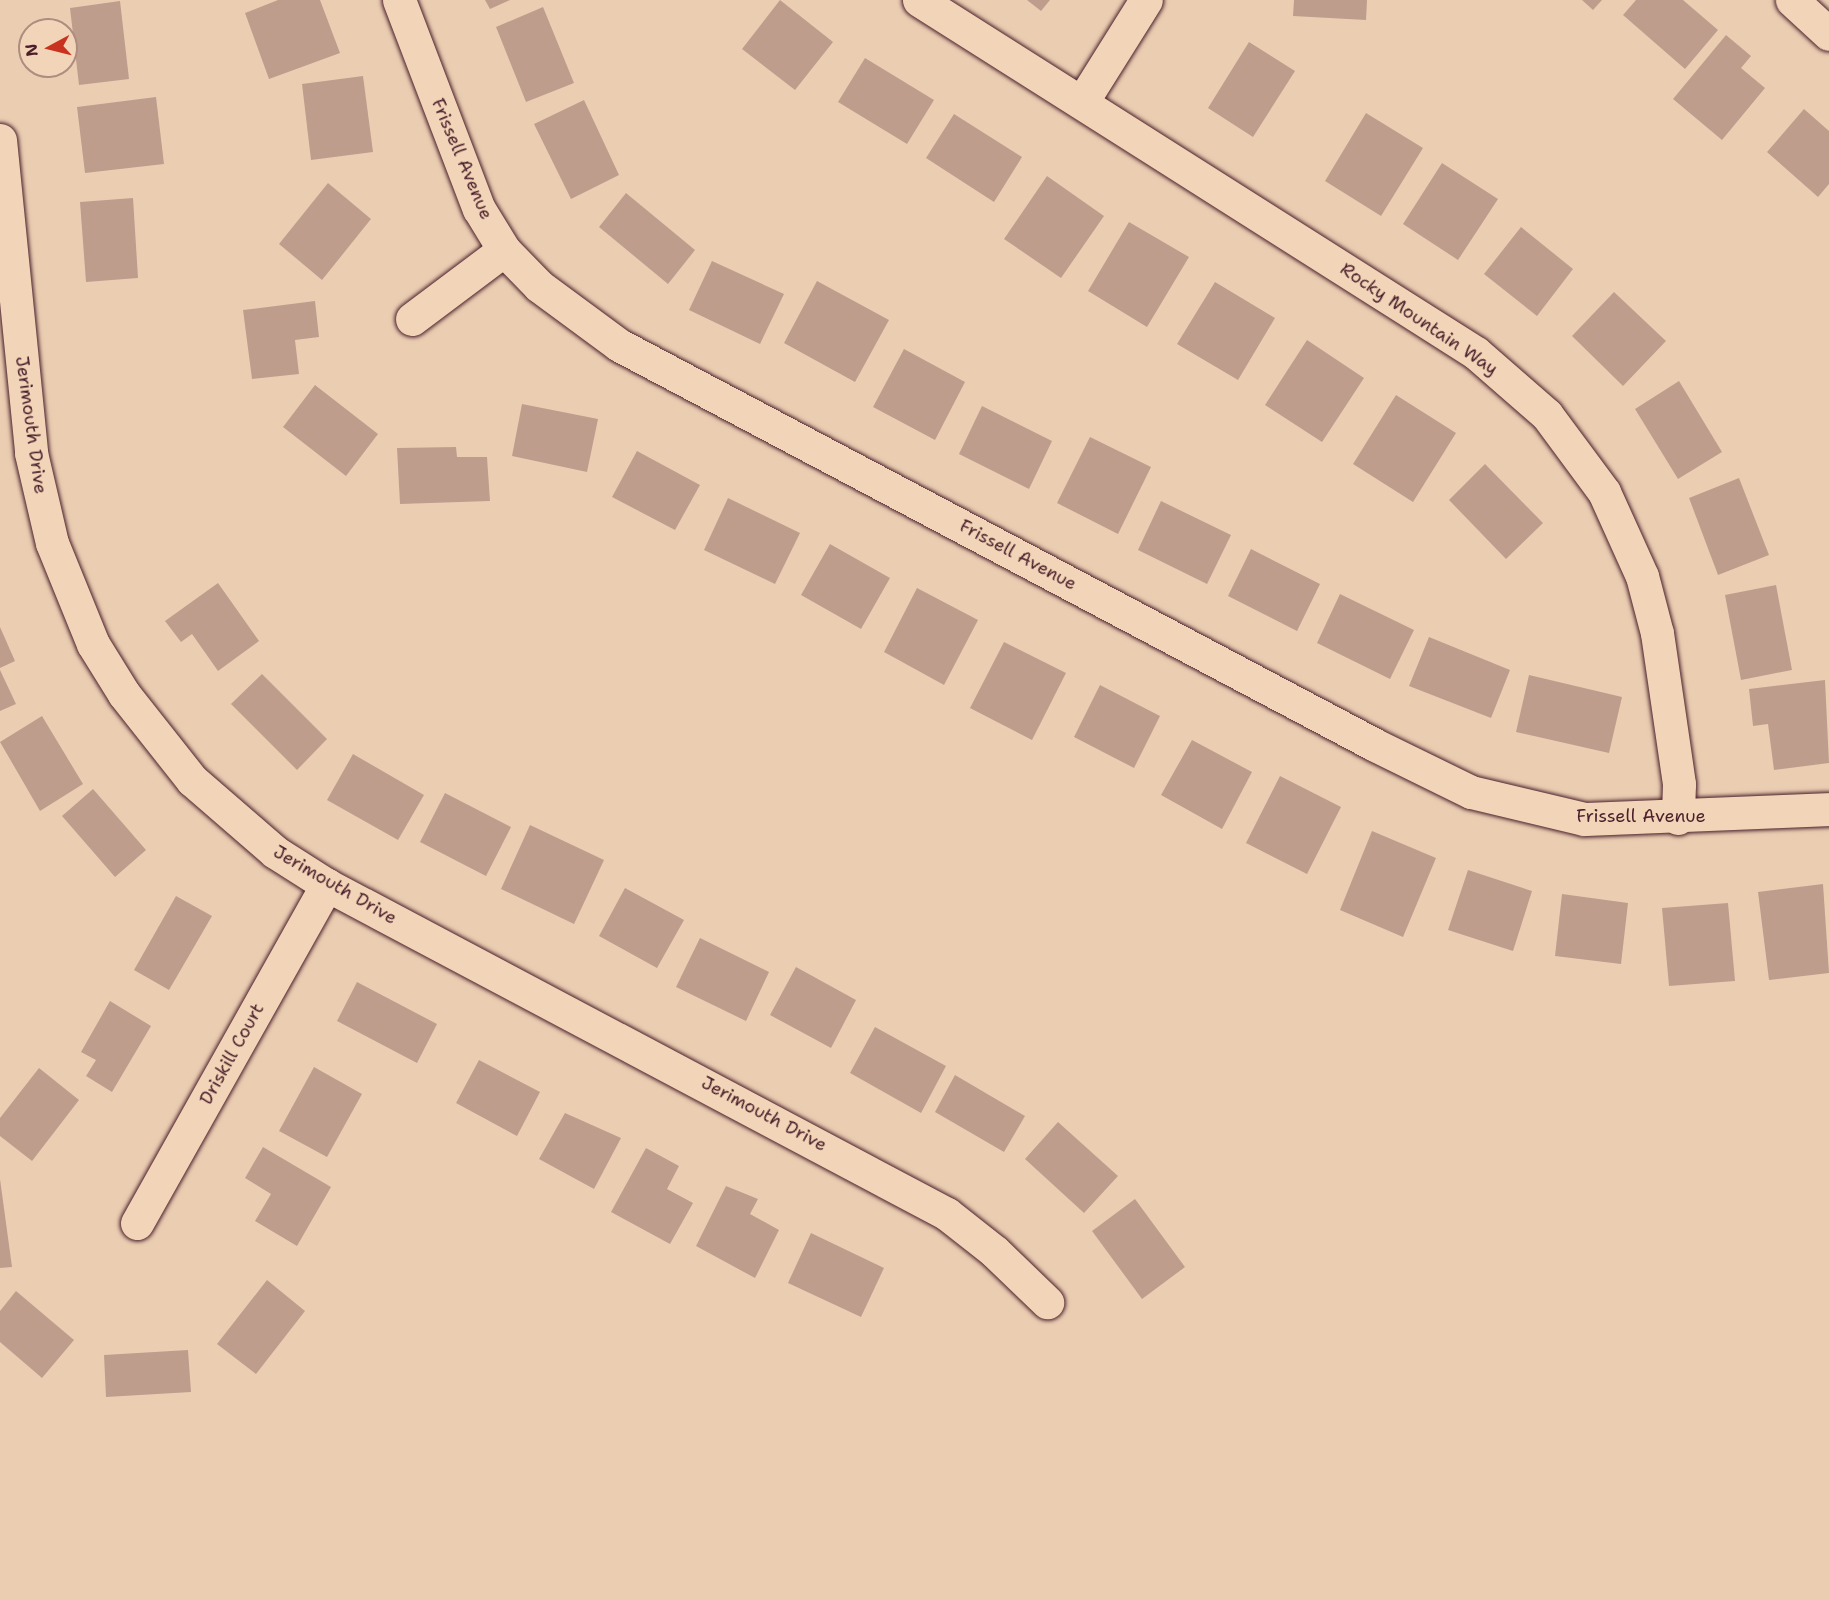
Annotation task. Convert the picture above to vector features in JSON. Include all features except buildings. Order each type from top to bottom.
[{"type":"street","name":"Frissell Avenue","points":[[399,0],[479,209],[504,250],[539,286],[619,345],[1436,777],[1507,803],[1584,819],[1678,818],[1829,809]]},
{"type":"street","name":"Rocky Mountain Way","points":[[919,0],[1476,353],[1547,415],[1604,492],[1642,576],[1659,644],[1679,784],[1678,818]]},
{"type":"street","points":[[1082,102],[1146,0]]},
{"type":"street","points":[[1792,0],[1829,34]]},
{"type":"street","name":"Jerimouth Drive","points":[[0,140],[31,453],[52,543],[93,644],[124,694],[192,780],[275,852],[327,885],[897,1184],[947,1214],[994,1251],[1047,1302]]},
{"type":"street","points":[[412,319],[504,250]]},
{"type":"street","name":"Driskill Court","points":[[137,1223],[327,885]]}]
